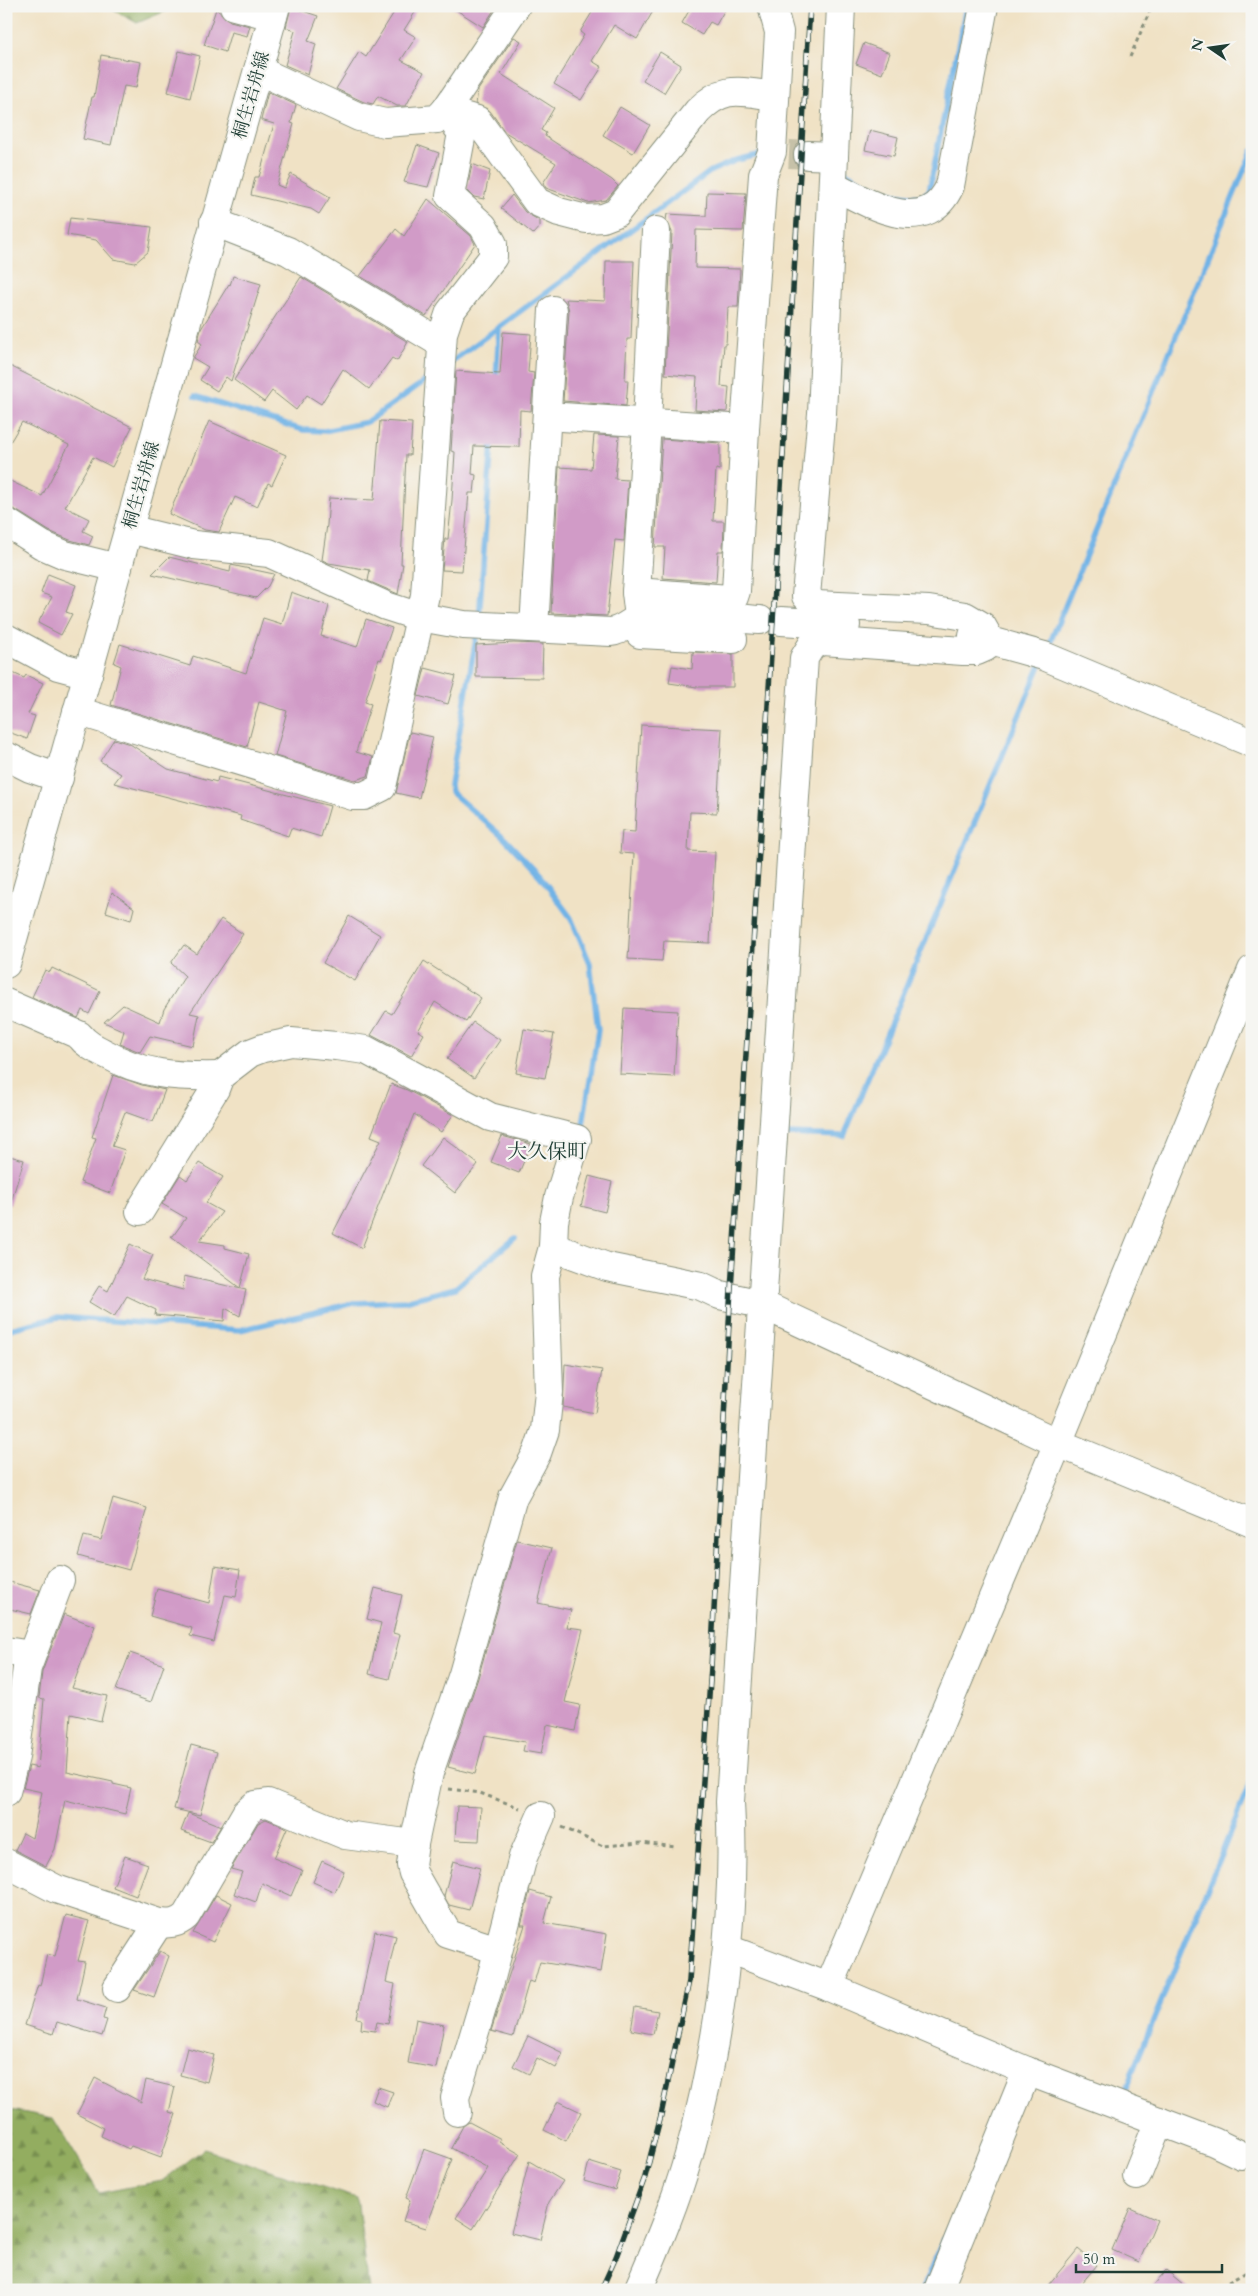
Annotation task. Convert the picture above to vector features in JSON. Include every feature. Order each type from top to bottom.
[{"type":"street","points":[[234,6],[274,11]]},
{"type":"street","points":[[258,70],[359,117],[385,123],[437,119],[445,111],[516,6]]},
{"type":"street","points":[[772,6],[779,32],[775,96],[793,158],[833,185],[872,206],[890,211],[926,213],[937,207],[944,199],[950,186],[984,6]]},
{"type":"street","points":[[129,529],[194,545],[269,553],[386,606],[420,616],[464,625],[621,631],[636,611],[734,597],[736,591],[745,429],[793,158],[841,6]]},
{"type":"street","name":"桐生岩舟線","points":[[6,964],[274,11]]},
{"type":"street","points":[[445,111],[477,120],[537,202],[559,212],[586,219],[603,218],[616,213],[698,111],[711,98],[730,90],[775,96]]},
{"type":"street","points":[[77,711],[353,796],[364,796],[382,787],[425,595],[442,334],[450,312],[493,257],[494,244],[483,226],[450,196],[462,134],[445,111]]},
{"type":"street","points":[[833,185],[822,413],[806,596],[816,604],[929,610],[965,616],[982,626],[990,640]]},
{"type":"street","points":[[214,222],[288,251],[442,344]]},
{"type":"street","points":[[656,231],[636,611],[640,634],[732,639]]},
{"type":"street","points":[[534,628],[553,310]]},
{"type":"street","points":[[547,416],[745,429]]},
{"type":"street","points":[[6,522],[42,546],[65,555],[118,568]]},
{"type":"street","points":[[636,611],[921,629],[990,640],[1044,656],[1252,743]]},
{"type":"street","points":[[6,638],[58,666],[88,674]]},
{"type":"street","points":[[638,2290],[664,2229],[688,2156],[706,2088],[728,1949],[733,1851],[730,1802],[804,658],[812,646],[823,641],[977,651],[986,647],[990,640]]},
{"type":"street","points":[[6,756],[30,768],[59,778]]},
{"type":"street","points":[[829,1987],[1058,1443],[1252,970]]},
{"type":"street","points":[[6,1003],[79,1035],[85,1043],[122,1063],[156,1074],[179,1077],[220,1076]]},
{"type":"street","points":[[140,1211],[215,1089],[220,1076],[250,1054],[278,1044],[308,1043],[366,1050],[490,1117],[577,1139],[559,1197],[554,1222],[554,1247],[545,1276],[549,1392],[545,1430],[537,1453],[513,1497],[463,1674],[429,1773],[414,1844],[413,1873],[443,1928],[448,1934],[498,1950]]},
{"type":"street","points":[[554,1247],[607,1267],[701,1286],[720,1295],[761,1304],[1058,1443],[1252,1523]]},
{"type":"street","points":[[6,1792],[15,1757],[19,1653],[60,1580]]},
{"type":"street","points":[[6,1863],[56,1889],[159,1923],[179,1922],[186,1916],[246,1813],[255,1805],[268,1803],[345,1835],[414,1844]]},
{"type":"street","points":[[457,2112],[455,2098],[523,1857],[541,1816]]},
{"type":"street","points":[[117,1988],[159,1923]]},
{"type":"street","points":[[728,1949],[829,1987],[1027,2071],[1214,2142],[1241,2155]]},
{"type":"street","points":[[938,2290],[1027,2071]]},
{"type":"street","points":[[1137,2176],[1160,2121]]},
{"type":"path","points":[[1130,57],[1152,6]]},
{"type":"path","points":[[1214,2290],[1243,2276],[1252,2269]]},
{"type":"green space","points":[[106,6],[178,6],[137,23]]},
{"type":"green space","points":[[6,2109],[53,2118],[99,2193],[162,2181],[204,2149],[357,2198],[369,2290],[6,2290]]},
{"type":"building","points":[[398,6],[419,6],[404,30],[416,37],[401,60],[424,72],[406,106],[397,106],[378,96],[373,104],[364,102],[336,89],[359,52],[366,57]]},
{"type":"building","points":[[450,6],[488,6],[494,10],[483,27]]},
{"type":"building","points":[[596,6],[656,6],[637,39],[614,25],[592,61],[602,67],[581,100],[554,84],[584,35],[580,32]]},
{"type":"building","points":[[686,6],[727,6],[716,25],[710,22],[702,35],[682,23],[690,9]]},
{"type":"building","points":[[291,7],[318,16],[308,41],[316,44],[308,75],[285,65],[295,31],[286,27]]},
{"type":"building","points":[[216,9],[230,21],[250,26],[247,36],[231,32],[225,52],[204,45]]},
{"type":"building","points":[[514,37],[521,41],[501,74],[554,108],[541,130],[546,133],[545,136],[612,180],[618,186],[606,200],[588,203],[546,188],[543,183],[556,163],[505,132],[490,111],[476,104],[478,90]]},
{"type":"building","points":[[864,43],[890,53],[882,74],[856,64]]},
{"type":"building","points":[[179,51],[200,56],[190,98],[168,92]]},
{"type":"building","points":[[660,52],[681,65],[664,93],[643,80]]},
{"type":"building","points":[[101,55],[141,62],[136,88],[124,86],[111,145],[83,139],[92,97],[94,97]]},
{"type":"building","points":[[268,92],[296,105],[291,123],[294,124],[277,185],[284,188],[291,174],[330,197],[319,214],[311,209],[251,195],[255,177],[259,177],[274,124],[261,120]]},
{"type":"building","points":[[620,107],[650,125],[633,153],[603,135]]},
{"type":"building","points":[[870,130],[898,137],[894,156],[865,150]]},
{"type":"building","points":[[417,145],[439,153],[428,187],[404,182]]},
{"type":"building","points":[[472,164],[490,171],[484,199],[474,197],[467,190]]},
{"type":"building","points":[[707,192],[746,193],[743,231],[696,230],[695,268],[740,269],[738,307],[728,307],[726,344],[724,344],[721,386],[729,387],[727,412],[695,410],[697,377],[665,374],[672,232],[666,220],[667,214],[706,216]]},
{"type":"building","points":[[512,195],[525,212],[540,221],[540,226],[533,234],[501,208]]},
{"type":"building","points":[[428,199],[471,236],[475,244],[426,316],[360,276],[396,229],[404,236]]},
{"type":"building","points":[[70,218],[152,227],[148,252],[135,263],[113,259],[96,240],[67,235]]},
{"type":"building","points":[[606,261],[634,261],[631,339],[627,339],[625,380],[628,380],[626,406],[563,401],[569,311],[566,299],[605,301]]},
{"type":"building","points":[[233,276],[261,284],[231,381],[226,377],[217,391],[200,380],[208,367],[193,358],[202,344],[198,341],[201,329],[230,285]]},
{"type":"building","points":[[301,277],[408,342],[397,361],[392,358],[369,389],[343,369],[321,404],[307,395],[296,410],[272,391],[264,402],[234,380]]},
{"type":"building","points":[[503,332],[531,334],[528,372],[534,373],[531,411],[520,410],[519,447],[474,446],[472,474],[476,475],[474,493],[469,493],[462,571],[442,570],[445,539],[448,539],[452,500],[455,452],[451,451],[456,371],[500,374]]},
{"type":"building","points":[[6,364],[132,427],[112,467],[93,457],[65,507],[89,519],[83,531],[93,536],[89,545],[70,540],[49,531],[6,506],[6,479],[42,496],[69,445],[22,422],[6,449]]},
{"type":"building","points":[[209,421],[286,455],[272,485],[268,483],[257,507],[235,497],[219,532],[205,530],[169,514]]},
{"type":"building","points":[[380,421],[412,423],[410,455],[406,455],[401,564],[403,564],[398,594],[368,581],[370,570],[329,563],[322,560],[329,498],[374,500]]},
{"type":"building","points":[[594,435],[619,436],[615,479],[628,480],[624,541],[615,540],[607,616],[551,613],[559,467],[591,469]]},
{"type":"building","points":[[662,439],[720,443],[720,470],[716,469],[713,521],[724,521],[723,551],[718,551],[716,582],[663,578],[665,547],[655,547]]},
{"type":"building","points":[[169,557],[230,572],[231,565],[274,574],[268,586],[256,598],[152,574]]},
{"type":"building","points":[[48,574],[76,585],[66,612],[72,614],[61,635],[38,623],[52,597],[41,593]]},
{"type":"building","points":[[291,592],[329,606],[321,636],[357,647],[366,619],[392,628],[381,660],[379,659],[365,702],[371,704],[356,752],[373,757],[368,776],[355,780],[275,756],[287,711],[259,702],[247,747],[111,705],[121,666],[114,663],[120,644],[190,666],[193,656],[246,673],[263,618],[282,624]]},
{"type":"building","points":[[543,644],[542,678],[476,677],[476,645]]},
{"type":"building","points":[[693,652],[733,654],[733,687],[697,687],[669,683],[672,666],[692,669]]},
{"type":"building","points":[[425,668],[456,676],[448,704],[418,696]]},
{"type":"building","points":[[6,670],[24,678],[26,675],[43,683],[28,714],[35,716],[27,739],[6,731]]},
{"type":"building","points":[[641,725],[722,729],[717,813],[690,812],[688,851],[715,852],[710,943],[664,941],[662,961],[628,959],[634,854],[620,853],[622,831],[635,832]]},
{"type":"building","points":[[410,732],[433,737],[419,798],[396,793]]},
{"type":"building","points":[[114,739],[130,744],[168,769],[217,782],[218,777],[330,806],[321,837],[291,828],[288,836],[240,820],[241,816],[114,783],[121,774],[100,761]]},
{"type":"building","points":[[112,892],[134,908],[131,920],[106,912]]},
{"type":"building","points":[[349,916],[380,935],[355,981],[323,963]]},
{"type":"building","points":[[221,919],[243,934],[190,1013],[199,1015],[193,1046],[150,1036],[140,1052],[120,1044],[124,1031],[104,1022],[123,1005],[160,1022],[164,1009],[185,976],[171,963],[184,945],[197,954]]},
{"type":"building","points":[[424,961],[481,998],[466,1022],[435,1002],[418,1031],[424,1034],[411,1056],[371,1035],[386,1011],[392,1014]]},
{"type":"building","points":[[52,968],[100,991],[89,1014],[82,1010],[78,1018],[32,997],[45,970],[50,972]]},
{"type":"building","points":[[624,1008],[678,1011],[674,1077],[620,1074]]},
{"type":"building","points":[[473,1022],[500,1040],[474,1078],[447,1059]]},
{"type":"building","points":[[524,1029],[554,1034],[545,1078],[516,1073]]},
{"type":"building","points":[[113,1075],[142,1085],[165,1090],[153,1122],[125,1112],[112,1146],[125,1150],[110,1193],[80,1182],[96,1138],[92,1137]]},
{"type":"building","points":[[391,1084],[407,1090],[453,1115],[441,1132],[414,1114],[362,1248],[333,1233],[381,1140],[371,1136]]},
{"type":"building","points":[[502,1136],[531,1144],[519,1173],[491,1162]]},
{"type":"building","points":[[443,1137],[478,1164],[455,1193],[421,1166]]},
{"type":"building","points":[[6,1155],[24,1160],[10,1205],[6,1205]]},
{"type":"building","points":[[199,1163],[223,1177],[206,1203],[222,1212],[199,1241],[225,1245],[225,1248],[249,1254],[240,1288],[171,1236],[173,1236],[186,1218],[162,1204],[180,1175],[187,1180]]},
{"type":"building","points":[[589,1176],[612,1182],[605,1212],[581,1206]]},
{"type":"building","points":[[130,1244],[153,1255],[142,1279],[183,1290],[184,1276],[246,1290],[240,1316],[225,1308],[224,1321],[155,1315],[156,1310],[127,1296],[114,1317],[89,1302],[99,1286],[108,1291]]},
{"type":"building","points":[[565,1364],[602,1370],[595,1413],[563,1407]]},
{"type":"building","points":[[113,1498],[147,1508],[129,1570],[78,1556],[84,1536],[101,1540]]},
{"type":"building","points":[[517,1540],[552,1548],[538,1603],[571,1610],[567,1627],[583,1629],[565,1702],[580,1705],[575,1731],[547,1725],[541,1754],[523,1751],[525,1742],[485,1735],[475,1774],[448,1767],[478,1678]]},
{"type":"building","points":[[215,1566],[240,1570],[236,1597],[225,1595],[214,1642],[190,1636],[192,1628],[150,1616],[157,1589],[209,1603]]},
{"type":"building","points":[[6,1581],[40,1590],[31,1614],[6,1608]]},
{"type":"building","points":[[375,1588],[402,1595],[393,1633],[400,1635],[389,1679],[369,1674],[381,1623],[367,1619]]},
{"type":"building","points":[[64,1614],[95,1626],[72,1688],[107,1696],[101,1721],[71,1714],[67,1772],[131,1788],[125,1814],[65,1800],[55,1849],[46,1866],[15,1850],[23,1833],[32,1838],[42,1792],[23,1788],[29,1766],[38,1768],[44,1699],[39,1698],[42,1672]]},
{"type":"building","points":[[130,1653],[164,1665],[151,1702],[116,1690]]},
{"type":"building","points":[[191,1745],[217,1752],[200,1815],[174,1809]]},
{"type":"building","points":[[457,1806],[481,1807],[479,1841],[455,1840]]},
{"type":"building","points":[[188,1813],[221,1826],[211,1842],[181,1831]]},
{"type":"building","points":[[266,1819],[287,1828],[274,1858],[302,1870],[291,1896],[262,1883],[256,1902],[234,1894],[242,1872],[231,1869],[258,1823]]},
{"type":"building","points":[[125,1856],[148,1864],[136,1896],[113,1887]]},
{"type":"building","points":[[322,1861],[344,1871],[335,1892],[313,1882]]},
{"type":"building","points":[[453,1861],[480,1868],[469,1910],[449,1905],[444,1896]]},
{"type":"building","points":[[530,1891],[551,1897],[544,1923],[607,1934],[601,1972],[540,1962],[534,1983],[529,1981],[513,2037],[491,2031],[525,1925],[521,1925]]},
{"type":"building","points":[[216,1895],[232,1903],[213,1942],[193,1933]]},
{"type":"building","points":[[66,1915],[89,1921],[78,1961],[85,1962],[77,1999],[106,2008],[103,2019],[107,2020],[102,2036],[57,2022],[53,2034],[25,2025],[38,1985],[40,1986],[47,1954],[55,1956]]},
{"type":"building","points":[[375,1931],[396,1936],[386,1982],[395,1984],[388,2024],[377,2022],[375,2031],[361,2029],[362,2019],[357,2018]]},
{"type":"building","points":[[160,1951],[169,1956],[154,1997],[134,1990]]},
{"type":"building","points":[[635,2007],[658,2011],[653,2034],[631,2030]]},
{"type":"building","points":[[416,2019],[444,2025],[436,2068],[408,2063]]},
{"type":"building","points":[[528,2036],[563,2053],[556,2068],[537,2058],[529,2074],[513,2066]]},
{"type":"building","points":[[187,2048],[214,2055],[207,2082],[180,2075]]},
{"type":"building","points":[[95,2078],[141,2102],[146,2080],[175,2087],[169,2112],[176,2114],[161,2157],[131,2146],[129,2149],[101,2136],[104,2128],[77,2114]]},
{"type":"building","points":[[378,2087],[393,2092],[387,2107],[373,2101]]},
{"type":"building","points":[[558,2101],[581,2112],[566,2141],[544,2130]]},
{"type":"building","points":[[469,2122],[501,2139],[499,2142],[520,2154],[473,2229],[456,2218],[488,2168],[451,2148],[463,2126]]},
{"type":"building","points":[[424,2149],[452,2159],[426,2228],[403,2221],[410,2200],[406,2198]]},
{"type":"building","points":[[529,2161],[563,2181],[549,2202],[540,2240],[511,2233]]},
{"type":"building","points":[[589,2162],[621,2172],[615,2190],[584,2181]]},
{"type":"building","points":[[1130,2208],[1157,2220],[1139,2262],[1112,2250]]},
{"type":"building","points":[[1078,2249],[1097,2265],[1076,2290],[1044,2290]]},
{"type":"building","points":[[1166,2270],[1190,2290],[1150,2290]]},
{"type":"waterway","points":[[846,172],[864,183],[891,193],[921,197],[929,191],[966,6]]},
{"type":"waterway","points":[[1047,650],[1252,151]]},
{"type":"waterway","points":[[450,363],[711,171],[737,160],[762,154]]},
{"type":"waterway","points":[[496,379],[499,328]]},
{"type":"waterway","points":[[195,396],[303,430],[324,431],[367,422],[432,376]]},
{"type":"waterway","points":[[479,619],[492,441]]},
{"type":"waterway","points":[[477,633],[450,785],[451,792],[505,839],[540,876],[571,918],[590,963],[598,1030],[583,1124]]},
{"type":"waterway","points":[[788,1134],[844,1136],[1041,663]]},
{"type":"waterway","points":[[6,1330],[58,1317],[240,1330],[354,1303],[405,1301],[455,1288],[515,1238]]},
{"type":"waterway","points":[[1117,2093],[1123,2095],[1252,1779]]},
{"type":"waterway","points":[[922,2290],[951,2223]]},
{"type":"tunnel","points":[[789,154],[808,155]]},
{"type":"railway","points":[[601,2290],[616,2257],[645,2177],[661,2115],[689,1981],[711,1667],[730,1305],[810,6]]},
{"type":"district","name":"大久保町","points":[[547,1151]]}]
